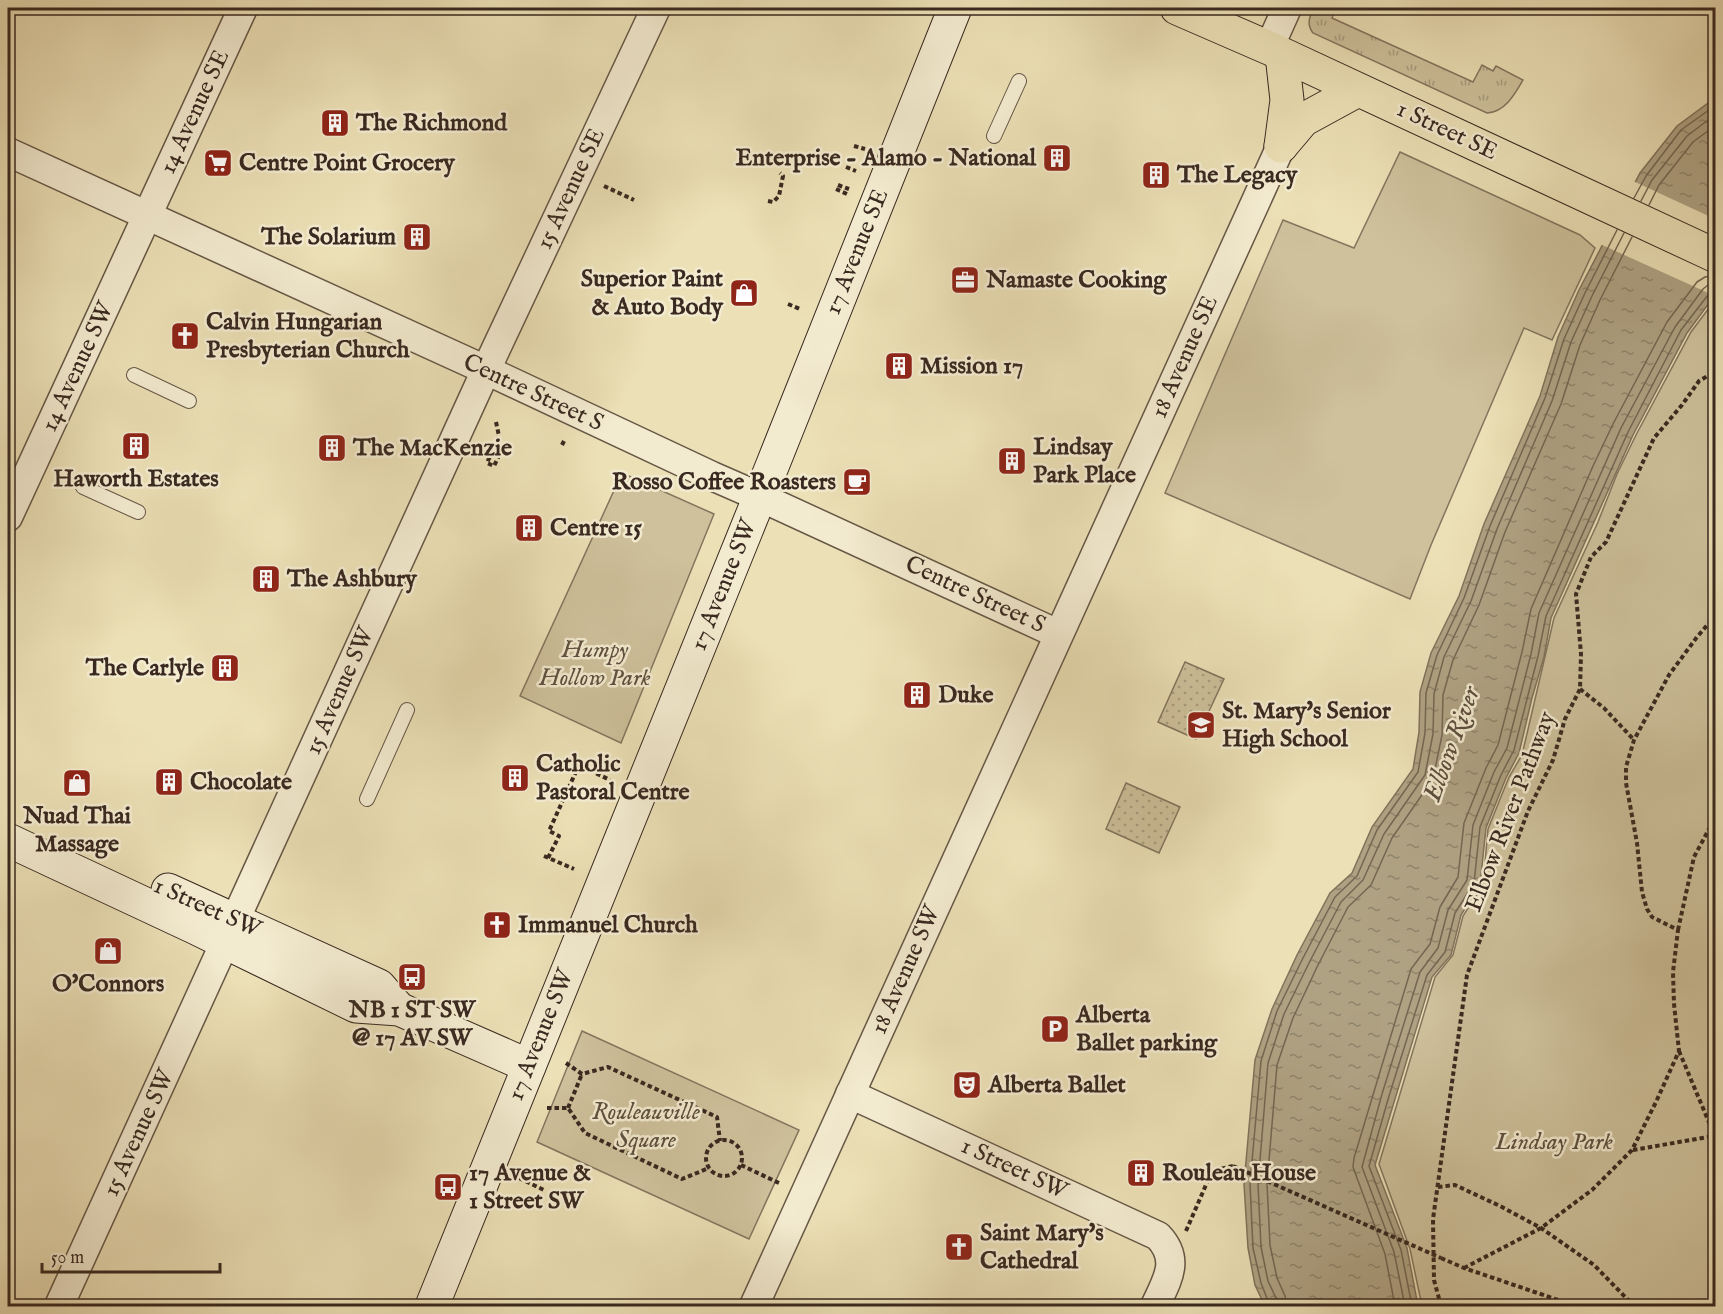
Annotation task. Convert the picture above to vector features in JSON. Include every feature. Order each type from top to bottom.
[{"type":"main road","name":"17 Avenue SE","points":[[760,497],[955,8]]},
{"type":"main road","name":"1 Street SE","points":[[1177,8],[1276,51],[1716,256]]},
{"type":"main road","points":[[1276,51],[1287,100],[1281,146]]},
{"type":"main road","points":[[1281,146],[1303,120],[1358,90]]},
{"type":"main road","name":"17 Avenue SW","points":[[432,1306],[760,497]]},
{"type":"main road","name":"1 Street SW","points":[[8,817],[231,932],[356,1006],[399,1009],[529,1066]]},
{"type":"main road","name":"1 Street SW","points":[[8,840],[194,927],[231,932]]},
{"type":"street","name":"14 Avenue SE","points":[[147,216],[243,8]]},
{"type":"street","name":"15 Avenue SE","points":[[486,370],[656,8]]},
{"type":"street","points":[[1276,51],[1287,8]]},
{"type":"street","name":"18 Avenue SE","points":[[1058,634],[1281,146]]},
{"type":"street","name":"Centre Street S","points":[[8,152],[1058,634]]},
{"type":"street","name":"14 Avenue SW","points":[[8,518],[147,216]]},
{"type":"street","name":"15 Avenue SW","points":[[59,1306],[486,370]]},
{"type":"street","name":"18 Avenue SW","points":[[754,1306],[1058,634]]},
{"type":"street","name":"1 Street SW","points":[[850,1094],[1158,1236],[1166,1245],[1171,1260],[1170,1274],[1155,1306]]},
{"type":"lane","points":[[994,136],[1019,81]]},
{"type":"lane","points":[[134,375],[189,400]]},
{"type":"lane","points":[[83,487],[138,513]]},
{"type":"lane","points":[[367,799],[407,710]]},
{"type":"path","points":[[854,146],[865,149]]},
{"type":"path","points":[[846,167],[856,171]]},
{"type":"path","points":[[768,201],[773,202],[779,196],[783,176],[780,173]]},
{"type":"path","points":[[604,186],[634,200]]},
{"type":"path","points":[[837,187],[848,191]]},
{"type":"path","points":[[788,304],[800,309]]},
{"type":"path","name":"Elbow River Pathway","points":[[1441,1306],[1434,1280],[1433,1219],[1467,975],[1523,821],[1553,760],[1565,719],[1580,689],[1581,654],[1576,594],[1591,557],[1606,542],[1654,438],[1699,381],[1716,371]]},
{"type":"path","points":[[496,422],[499,436],[487,463],[494,466],[504,445],[508,447]]},
{"type":"path","points":[[1678,930],[1652,917],[1647,909],[1642,892],[1637,843],[1626,783],[1626,767],[1634,740],[1670,675],[1716,615]]},
{"type":"path","points":[[1580,689],[1604,708],[1634,740]]},
{"type":"path","points":[[574,869],[546,857],[559,836],[549,831],[579,765],[610,780]]},
{"type":"path","points":[[1632,1150],[1715,1137],[1679,1051],[1673,972],[1678,930],[1694,857],[1708,829],[1716,831]]},
{"type":"path","points":[[1464,1268],[1541,1228],[1592,1190],[1632,1150],[1679,1051]]},
{"type":"path","points":[[566,1063],[582,1074],[608,1067],[717,1117],[720,1140]]},
{"type":"path","points":[[568,1108],[582,1074]]},
{"type":"path","points":[[547,1108],[568,1108]]},
{"type":"path","points":[[568,1108],[585,1133],[682,1179],[709,1168]]},
{"type":"path","points":[[720,1140],[736,1144],[742,1154],[741,1165],[738,1170],[729,1175],[718,1175],[709,1168],[706,1157],[710,1146],[720,1140]]},
{"type":"path","points":[[741,1165],[781,1184]]},
{"type":"path","points":[[1188,1228],[1212,1171],[1233,1166],[1464,1268],[1570,1304],[1583,1306]]},
{"type":"path","points":[[519,1178],[546,1191]]},
{"type":"path","points":[[1438,1187],[1455,1185],[1541,1228],[1594,1265],[1634,1306]]},
{"type":"green space","points":[[1313,8],[1336,8],[1332,18],[1473,82],[1482,65],[1493,71],[1496,66],[1523,80],[1504,106],[1487,113],[1313,33],[1309,24]]},
{"type":"green space","points":[[1400,152],[1580,235],[1595,248],[1552,340],[1524,328],[1410,599],[1165,493],[1283,220],[1354,248]]},
{"type":"green space","name":"Lindsay Park","points":[[1715,300],[1715,1306],[1422,1306],[1410,1249],[1379,1164],[1435,977],[1453,955],[1463,916],[1483,885],[1488,829],[1509,777],[1522,755],[1554,618],[1636,435],[1691,332]]},
{"type":"green space","name":"Humpy Hollow Park","points":[[622,473],[714,514],[621,743],[520,696]]},
{"type":"green space","points":[[1185,662],[1224,679],[1196,739],[1158,722]]},
{"type":"green space","points":[[1126,783],[1180,807],[1159,853],[1106,829]]},
{"type":"green space","name":"Rouleauville Square","points":[[582,1031],[799,1130],[749,1239],[537,1142]]},
{"type":"water","name":"Elbow River","points":[[1715,98],[1715,295],[1687,333],[1633,435],[1551,618],[1544,657],[1519,753],[1506,778],[1486,828],[1480,885],[1461,915],[1451,955],[1432,977],[1375,1165],[1407,1248],[1418,1306],[1265,1306],[1255,1285],[1248,1248],[1244,1184],[1255,1060],[1272,1009],[1330,893],[1352,873],[1372,827],[1413,769],[1419,732],[1420,692],[1431,653],[1459,596],[1484,524],[1540,396],[1558,337],[1579,290],[1640,173],[1677,126]]},
{"type":"pier","points":[[1633,181],[1715,219],[1715,296],[1600,244]]},
{"type":"place","name":"The Richmond","points":[[335,123]]},
{"type":"place","name":"Enterprise - Alamo - National","points":[[1057,158]]},
{"type":"place","name":"Centre Point Grocery","points":[[218,163]]},
{"type":"place","name":"The Legacy","points":[[1156,175]]},
{"type":"place","name":"The Solarium","points":[[417,237]]},
{"type":"place","name":"Namaste Cooking","points":[[965,280]]},
{"type":"place","name":"Superior Paint & Auto Body","points":[[744,293]]},
{"type":"place","name":"Calvin Hungarian Presbyterian Church","points":[[185,336]]},
{"type":"place","name":"Mission 17","points":[[899,366]]},
{"type":"place","name":"Haworth Estates","points":[[136,446]]},
{"type":"place","name":"The MacKenzie","points":[[332,448]]},
{"type":"place","name":"Lindsay Park Place","points":[[1012,461]]},
{"type":"place","name":"Rosso Coffee Roasters","points":[[857,482]]},
{"type":"place","name":"Centre 15","points":[[529,528]]},
{"type":"place","name":"The Ashbury","points":[[266,579]]},
{"type":"place","name":"The Carlyle","points":[[225,668]]},
{"type":"place","name":"Duke","points":[[917,695]]},
{"type":"place","name":"St. Mary's Senior High School","points":[[1201,725]]},
{"type":"place","name":"Catholic Pastoral Centre","points":[[515,778]]},
{"type":"place","name":"Chocolate","points":[[169,782]]},
{"type":"place","name":"Nuad Thai Massage","points":[[77,783]]},
{"type":"place","name":"Immanuel Church","points":[[497,925]]},
{"type":"place","name":"O'Connors","points":[[108,951]]},
{"type":"place","name":"NB 1 ST SW @ 17 AV SW","points":[[412,977]]},
{"type":"place","name":"Alberta Ballet parking","points":[[1055,1029]]},
{"type":"place","name":"Alberta Ballet","points":[[967,1085]]},
{"type":"place","name":"Rouleau House","points":[[1141,1173]]},
{"type":"place","name":"17 Avenue & 1 Street SW","points":[[448,1187]]},
{"type":"place","name":"Saint Mary's Cathedral","points":[[959,1247]]}]
